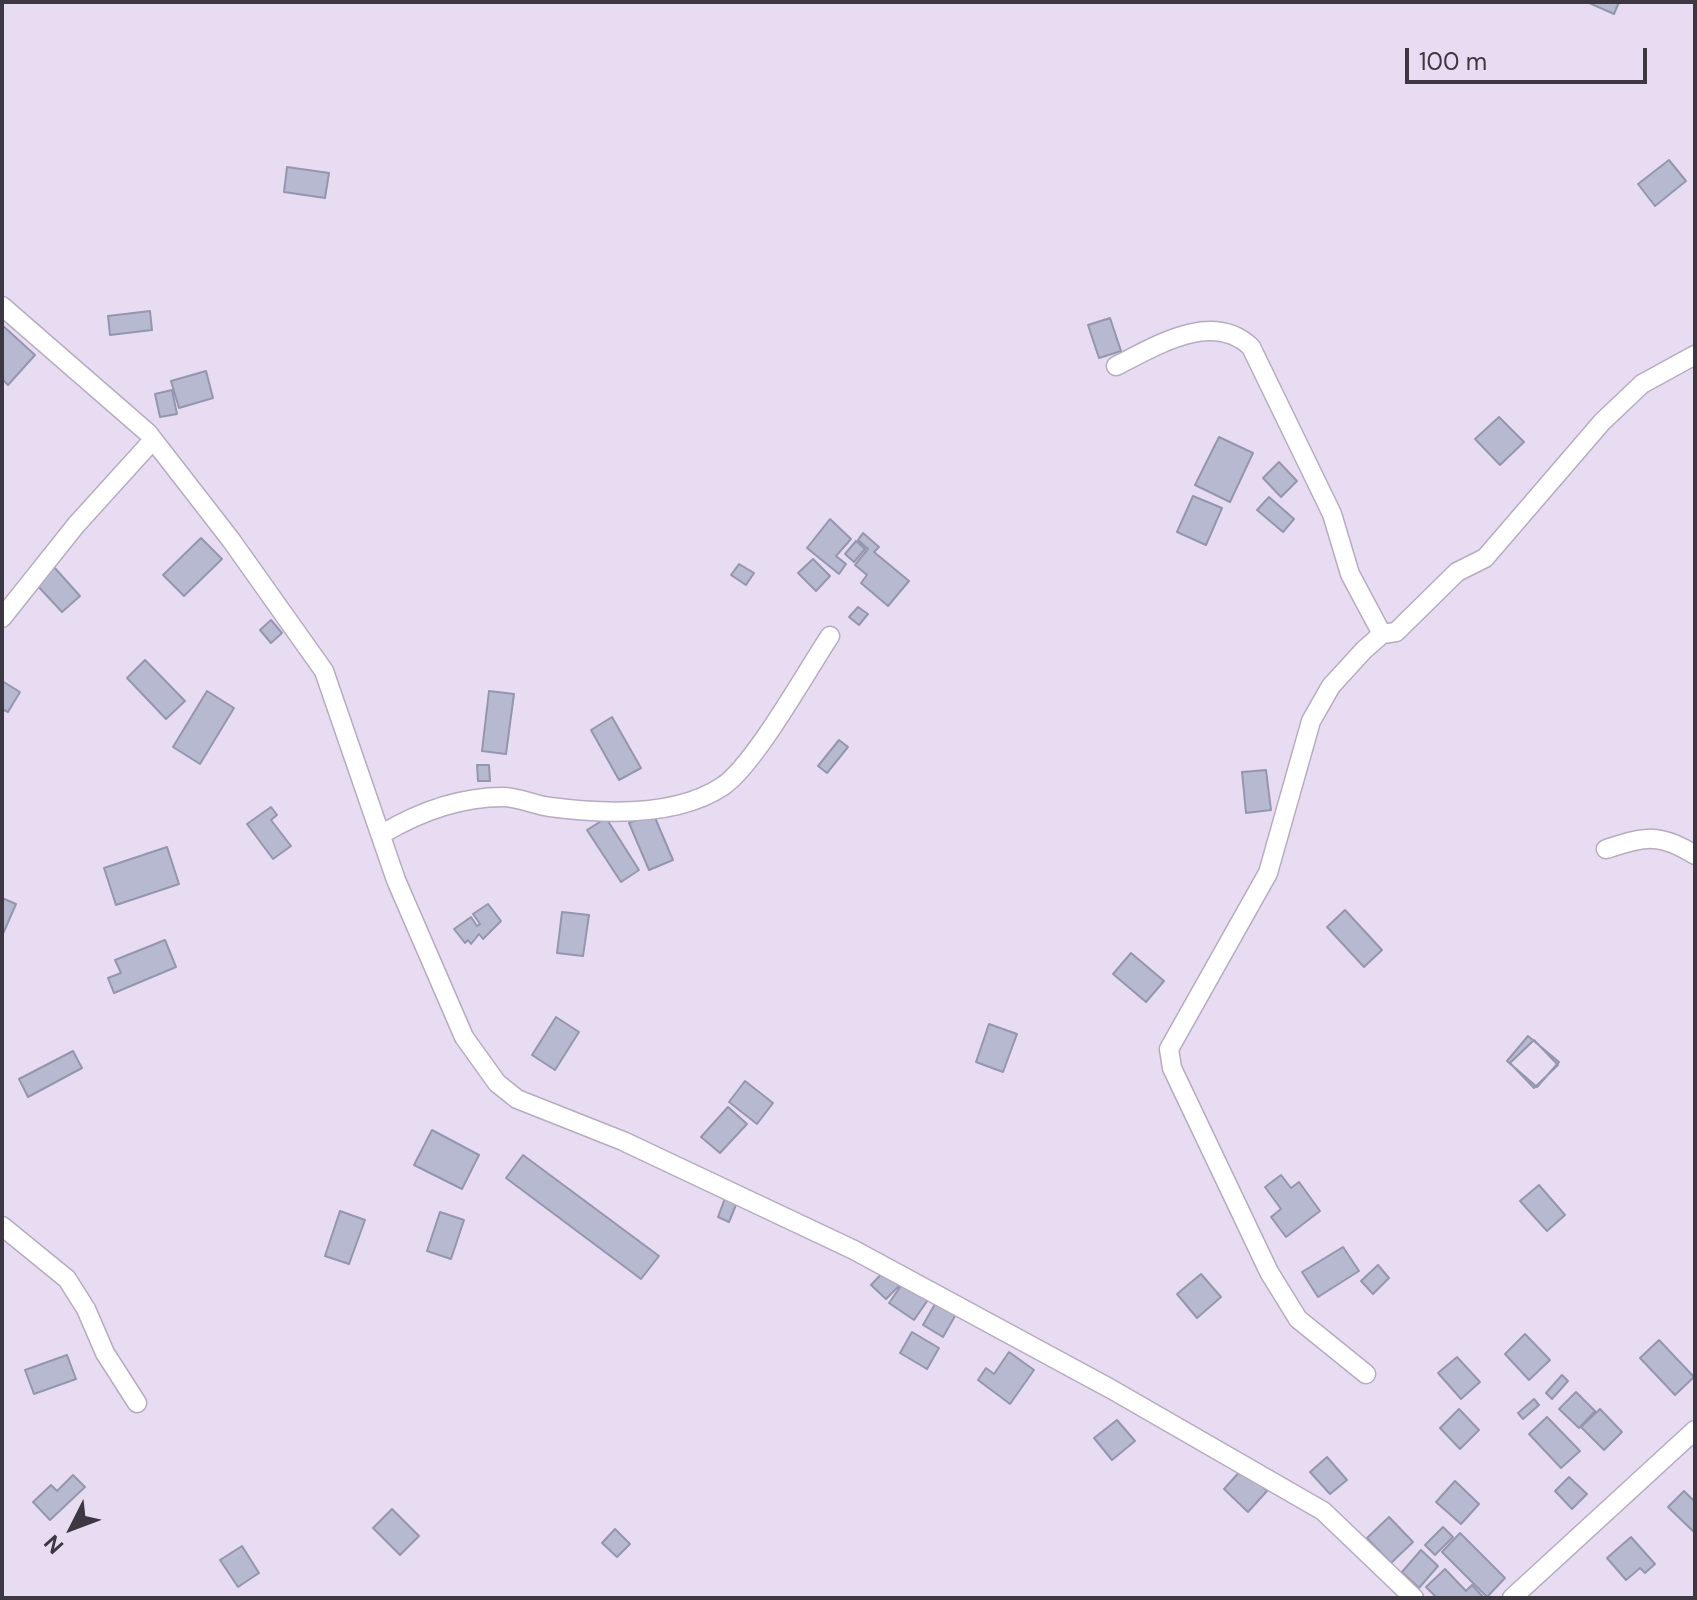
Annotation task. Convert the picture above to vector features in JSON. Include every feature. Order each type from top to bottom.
[{"type":"street","points":[[2,306],[153,440],[231,540],[324,671],[396,880],[464,1037],[497,1083],[517,1099],[623,1141],[854,1250],[1111,1389],[1323,1511],[1414,1598]]},
{"type":"street","points":[[1116,366],[1168,340],[1214,329],[1237,334],[1251,347],[1332,514],[1350,574],[1382,634]]},
{"type":"street","points":[[1366,1374],[1298,1319],[1269,1272],[1172,1068],[1169,1049],[1268,873],[1311,721],[1331,686],[1382,634],[1396,632],[1457,572],[1485,558],[1602,422],[1642,384],[1695,355]]},
{"type":"street","points":[[2,618],[76,525],[153,440]]},
{"type":"street","points":[[382,834],[414,815],[464,800],[505,796],[548,807],[649,809],[685,802],[724,785],[753,754],[830,636]]},
{"type":"street","points":[[1606,849],[1644,838],[1665,839],[1695,855]]},
{"type":"street","points":[[2,1226],[67,1279],[86,1309],[105,1353],[137,1403]]},
{"type":"street","points":[[1512,1598],[1695,1430]]},
{"type":"building","points":[[1587,2],[1619,2],[1614,14]]},
{"type":"building","points":[[1669,160],[1686,181],[1655,206],[1638,184]]},
{"type":"building","points":[[287,167],[329,173],[325,198],[284,192]]},
{"type":"building","points":[[150,311],[152,330],[110,335],[108,316]]},
{"type":"building","points":[[1110,318],[1121,351],[1099,358],[1088,325]]},
{"type":"building","points":[[2,325],[35,355],[8,385],[2,379]]},
{"type":"building","points":[[206,371],[213,398],[179,408],[171,381]]},
{"type":"building","points":[[172,390],[177,414],[160,417],[155,394]]},
{"type":"building","points":[[1499,417],[1524,442],[1500,465],[1475,439]]},
{"type":"building","points":[[1219,437],[1253,453],[1230,502],[1195,485]]},
{"type":"building","points":[[1279,462],[1297,481],[1281,497],[1263,478]]},
{"type":"building","points":[[1193,496],[1222,508],[1206,545],[1177,532]]},
{"type":"building","points":[[1269,497],[1294,519],[1283,532],[1257,510]]},
{"type":"building","points":[[830,519],[851,539],[836,556],[846,564],[839,574],[807,548]]},
{"type":"building","points":[[863,533],[879,547],[874,552],[909,581],[888,606],[861,583],[867,575],[855,565],[868,549],[858,540]]},
{"type":"building","points":[[201,538],[222,559],[184,596],[163,575]]},
{"type":"building","points":[[856,541],[865,549],[854,562],[845,554]]},
{"type":"building","points":[[813,559],[830,576],[816,591],[798,573]]},
{"type":"building","points":[[739,564],[754,573],[746,585],[731,575]]},
{"type":"building","points":[[53,566],[80,596],[62,612],[35,583]]},
{"type":"building","points":[[858,607],[868,614],[859,625],[849,617]]},
{"type":"building","points":[[271,620],[282,633],[271,643],[260,630]]},
{"type":"building","points":[[145,660],[185,701],[166,719],[127,678]]},
{"type":"building","points":[[2,681],[20,692],[8,712],[2,709]]},
{"type":"building","points":[[207,691],[234,708],[200,764],[173,747]]},
{"type":"building","points":[[489,691],[514,694],[506,754],[482,751]]},
{"type":"building","points":[[612,717],[641,768],[619,780],[591,730]]},
{"type":"building","points":[[839,740],[848,747],[827,773],[818,766]]},
{"type":"building","points":[[477,765],[489,765],[490,781],[478,781]]},
{"type":"building","points":[[1266,770],[1271,810],[1246,813],[1242,772]]},
{"type":"building","points":[[271,807],[277,815],[271,820],[291,846],[273,859],[247,824]]},
{"type":"building","points":[[653,813],[673,860],[649,870],[629,823]]},
{"type":"building","points":[[606,818],[639,870],[621,882],[587,830]]},
{"type":"building","points":[[167,847],[179,884],[116,905],[104,868]]},
{"type":"building","points":[[2,898],[16,904],[2,936]]},
{"type":"building","points":[[488,904],[501,921],[483,939],[479,934],[471,944],[468,940],[465,943],[454,929],[471,917],[477,926],[480,924],[473,914]]},
{"type":"building","points":[[1345,910],[1382,950],[1364,967],[1327,927]]},
{"type":"building","points":[[562,912],[589,915],[583,956],[557,953]]},
{"type":"building","points":[[165,940],[176,967],[114,993],[108,978],[121,973],[115,960]]},
{"type":"building","points":[[1131,953],[1164,981],[1146,1002],[1113,974]]},
{"type":"building","points":[[556,1017],[579,1032],[555,1070],[532,1055]]},
{"type":"building","points":[[989,1024],[1017,1034],[1003,1072],[976,1062]]},
{"type":"building","points":[[1528,1036],[1559,1062],[1537,1087],[1507,1061]]},
{"type":"building","points":[[1534,1040],[1558,1065],[1534,1088],[1510,1063]]},
{"type":"building","points":[[73,1051],[82,1068],[28,1097],[19,1079]]},
{"type":"building","points":[[745,1081],[773,1103],[757,1124],[729,1102]]},
{"type":"building","points":[[728,1107],[747,1124],[720,1153],[701,1137]]},
{"type":"building","points":[[432,1130],[479,1155],[462,1189],[414,1165]]},
{"type":"building","points":[[523,1155],[659,1256],[641,1279],[506,1178]]},
{"type":"building","points":[[1281,1175],[1291,1188],[1299,1182],[1320,1211],[1286,1237],[1271,1217],[1281,1209],[1265,1187]]},
{"type":"building","points":[[1539,1185],[1565,1215],[1547,1231],[1520,1201]]},
{"type":"building","points":[[728,1190],[740,1195],[729,1222],[718,1217]]},
{"type":"building","points":[[340,1211],[365,1220],[349,1264],[325,1256]]},
{"type":"building","points":[[440,1212],[464,1220],[451,1259],[427,1251]]},
{"type":"building","points":[[1343,1247],[1359,1271],[1318,1297],[1302,1272]]},
{"type":"building","points":[[1378,1265],[1389,1278],[1373,1294],[1361,1281]]},
{"type":"building","points":[[887,1268],[902,1283],[886,1299],[871,1285]]},
{"type":"building","points":[[1201,1274],[1221,1297],[1197,1318],[1177,1294]]},
{"type":"building","points":[[905,1280],[930,1297],[914,1320],[889,1303]]},
{"type":"building","points":[[939,1297],[959,1309],[943,1337],[923,1325]]},
{"type":"building","points":[[912,1332],[939,1348],[927,1369],[900,1353]]},
{"type":"building","points":[[1525,1334],[1550,1360],[1529,1380],[1505,1354]]},
{"type":"building","points":[[1659,1340],[1694,1377],[1675,1395],[1640,1358]]},
{"type":"building","points":[[1009,1352],[1034,1370],[1010,1404],[978,1380],[986,1368],[994,1374]]},
{"type":"building","points":[[67,1355],[76,1379],[34,1394],[25,1370]]},
{"type":"building","points":[[1457,1357],[1480,1382],[1461,1399],[1438,1373]]},
{"type":"building","points":[[1562,1375],[1568,1381],[1552,1399],[1546,1393]]},
{"type":"building","points":[[1576,1392],[1595,1411],[1579,1428],[1559,1409]]},
{"type":"building","points":[[1534,1399],[1539,1405],[1523,1419],[1518,1413]]},
{"type":"building","points":[[1459,1409],[1479,1430],[1460,1449],[1440,1428]]},
{"type":"building","points":[[1600,1409],[1622,1432],[1604,1450],[1581,1427]]},
{"type":"building","points":[[1547,1417],[1580,1451],[1561,1468],[1529,1434]]},
{"type":"building","points":[[1117,1420],[1135,1441],[1112,1460],[1094,1438]]},
{"type":"building","points":[[1327,1457],[1347,1480],[1330,1494],[1310,1472]]},
{"type":"building","points":[[1243,1468],[1267,1491],[1248,1512],[1224,1489]]},
{"type":"building","points":[[73,1475],[85,1487],[50,1520],[33,1502],[51,1485],[57,1491]]},
{"type":"building","points":[[1569,1477],[1587,1494],[1572,1509],[1555,1491]]},
{"type":"building","points":[[1455,1481],[1479,1504],[1461,1524],[1436,1502]]},
{"type":"building","points":[[1684,1491],[1695,1502],[1695,1533],[1668,1507]]},
{"type":"building","points":[[392,1509],[419,1536],[400,1555],[373,1528]]},
{"type":"building","points":[[1389,1517],[1413,1542],[1391,1563],[1367,1538]]},
{"type":"building","points":[[1443,1527],[1453,1537],[1435,1555],[1425,1545]]},
{"type":"building","points":[[615,1529],[630,1544],[617,1557],[602,1543]]},
{"type":"building","points":[[1460,1533],[1505,1578],[1487,1597],[1442,1552]]},
{"type":"building","points":[[1631,1537],[1655,1564],[1645,1573],[1640,1568],[1626,1580],[1607,1558]]},
{"type":"building","points":[[242,1546],[259,1573],[238,1587],[220,1560]]},
{"type":"building","points":[[1421,1550],[1438,1566],[1419,1588],[1402,1572]]},
{"type":"building","points":[[1445,1569],[1466,1591],[1472,1585],[1484,1598],[1437,1598],[1426,1587]]}]
